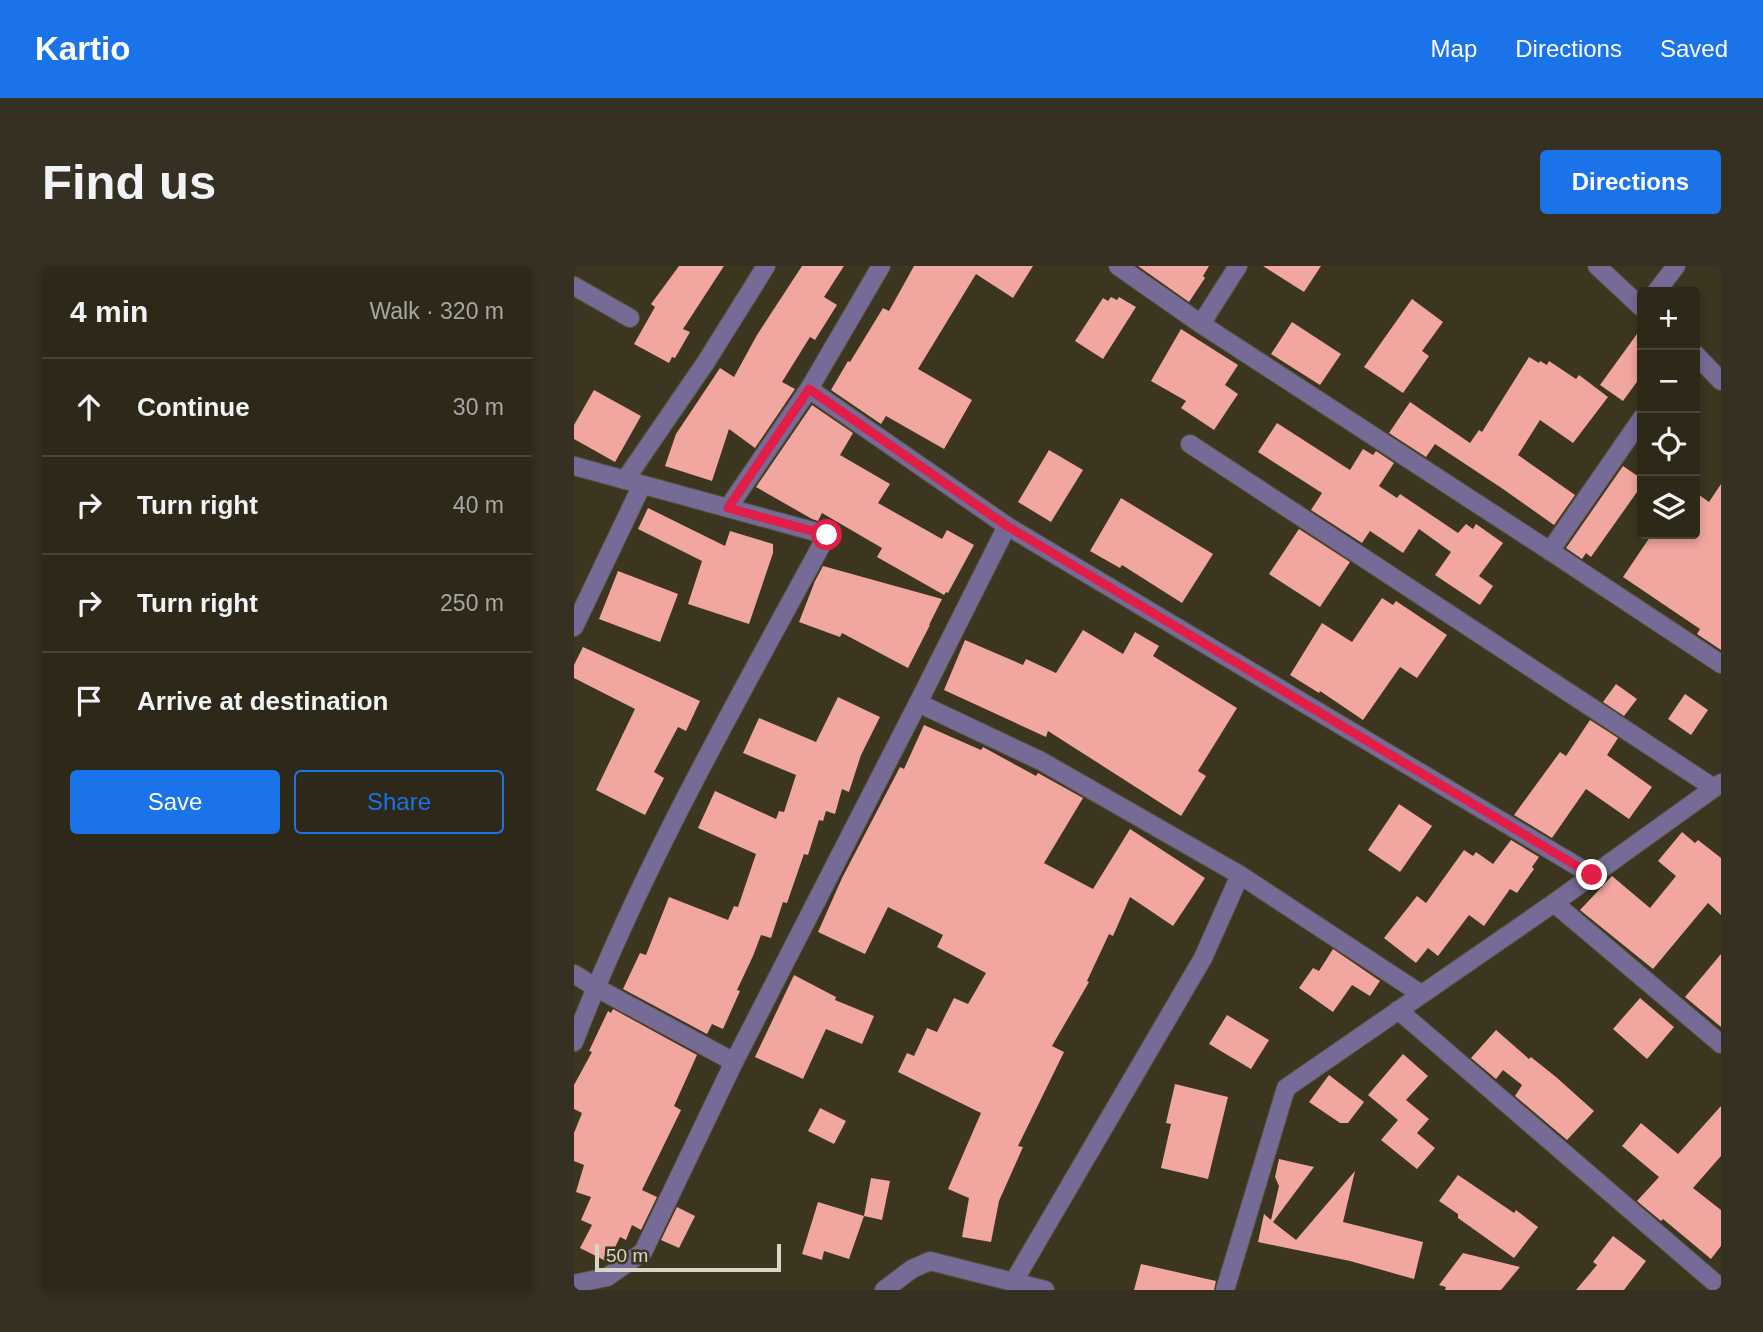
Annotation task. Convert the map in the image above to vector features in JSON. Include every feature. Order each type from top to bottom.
[{"type":"street","points":[[574,627],[634,482],[766,266]]},
{"type":"street","points":[[728,508],[809,389],[881,266]]},
{"type":"street","points":[[1118,266],[1201,324],[1721,664]]},
{"type":"street","points":[[1201,324],[1238,266]]},
{"type":"street","points":[[1597,266],[1637,303]]},
{"type":"street","points":[[1660,287],[1676,266]]},
{"type":"street","points":[[574,286],[630,318]]},
{"type":"street","points":[[1700,360],[1721,381]]},
{"type":"street","points":[[809,389],[1007,526],[1592,875]]},
{"type":"street","points":[[1550,551],[1637,425]]},
{"type":"street","points":[[1191,444],[1717,786],[1554,903],[1286,1088],[1225,1290]]},
{"type":"street","points":[[574,466],[827,535],[681,806],[595,987],[574,1042]]},
{"type":"street","points":[[574,1284],[607,1277],[643,1252],[734,1062],[1007,526]]},
{"type":"street","points":[[918,703],[1041,761],[1240,875],[1421,994]]},
{"type":"street","points":[[1014,1281],[1203,958],[1240,875]]},
{"type":"street","points":[[1554,903],[1721,1044]]},
{"type":"street","points":[[574,974],[734,1062]]},
{"type":"street","points":[[1398,1010],[1721,1288]]},
{"type":"street","points":[[884,1290],[912,1269],[929,1261],[1037,1289]]},
{"type":"building","points":[[679,266],[724,266],[683,329],[690,332],[675,358],[672,357],[669,363],[634,344],[655,307],[651,304]]},
{"type":"building","points":[[802,266],[844,266],[824,297],[837,305],[815,340],[810,337],[782,382],[795,389],[755,448],[729,429],[712,481],[665,466],[676,434],[720,368],[734,377],[757,335]]},
{"type":"building","points":[[914,266],[1033,266],[1013,298],[976,274],[918,369],[972,400],[944,449],[886,416],[881,424],[831,390],[883,308],[889,311]]},
{"type":"building","points":[[1138,266],[1209,266],[1203,276],[1205,278],[1189,302]]},
{"type":"building","points":[[1263,266],[1321,266],[1304,292]]},
{"type":"building","points":[[1111,297],[1117,300],[1119,297],[1136,307],[1103,359],[1075,341],[1103,298],[1108,301]]},
{"type":"building","points":[[1412,299],[1443,322],[1422,351],[1429,356],[1403,393],[1364,367]]},
{"type":"building","points":[[1292,322],[1341,354],[1320,385],[1271,354]]},
{"type":"building","points":[[1181,329],[1238,365],[1225,385],[1238,394],[1214,430],[1181,408],[1186,401],[1151,381]]},
{"type":"building","points":[[1637,334],[1637,382],[1623,401],[1600,385]]},
{"type":"building","points":[[1529,357],[1547,365],[1549,361],[1576,379],[1579,375],[1608,397],[1573,443],[1540,420],[1518,455],[1575,495],[1554,525],[1435,444],[1426,457],[1389,433],[1410,402],[1470,443],[1479,430],[1482,432]]},
{"type":"building","points":[[594,390],[641,416],[615,462],[574,439],[574,425]]},
{"type":"building","points":[[812,405],[853,433],[840,455],[890,484],[878,503],[942,539],[947,530],[974,545],[948,593],[944,595],[877,557],[882,548],[822,513],[818,521],[812,519],[756,487]]},
{"type":"building","points":[[1277,423],[1350,470],[1363,449],[1373,455],[1376,451],[1394,463],[1379,486],[1397,498],[1400,494],[1458,533],[1466,524],[1473,529],[1476,524],[1503,543],[1479,576],[1493,586],[1480,605],[1435,575],[1451,552],[1419,529],[1403,553],[1370,531],[1362,543],[1311,510],[1322,493],[1258,452]]},
{"type":"building","points":[[1049,450],[1083,470],[1051,522],[1018,502]]},
{"type":"building","points":[[1623,466],[1637,476],[1637,492],[1591,557],[1586,553],[1582,559],[1566,548]]},
{"type":"building","points":[[1721,484],[1721,650],[1697,634],[1700,629],[1623,577],[1649,539],[1700,539],[1700,496],[1709,502]]},
{"type":"building","points":[[1121,498],[1213,554],[1182,603],[1122,565],[1120,568],[1090,551]]},
{"type":"building","points":[[648,508],[725,546],[730,531],[773,544],[773,553],[749,624],[688,604],[702,561],[638,529]]},
{"type":"building","points":[[1299,529],[1350,562],[1320,607],[1269,574]]},
{"type":"building","points":[[823,566],[942,599],[908,668],[842,633],[840,637],[799,622]]},
{"type":"building","points":[[618,571],[678,594],[660,642],[599,619]]},
{"type":"building","points":[[1382,598],[1393,605],[1396,601],[1447,635],[1417,678],[1400,667],[1363,720],[1320,691],[1319,693],[1290,675],[1322,623],[1352,642]]},
{"type":"building","points":[[1083,630],[1123,654],[1135,632],[1159,646],[1153,656],[1237,708],[1198,771],[1206,776],[1181,816],[1048,731],[1046,737],[944,690],[965,640],[1023,665],[1026,659],[1056,673]]},
{"type":"building","points":[[583,647],[700,701],[686,731],[678,727],[654,772],[664,778],[645,815],[596,790],[635,709],[574,678],[574,665]]},
{"type":"building","points":[[1616,684],[1637,699],[1624,716],[1603,702]]},
{"type":"building","points":[[1685,694],[1708,710],[1691,735],[1668,719]]},
{"type":"building","points":[[838,697],[880,717],[861,755],[849,792],[842,789],[835,814],[826,811],[823,821],[819,820],[808,855],[804,854],[771,938],[761,935],[723,1029],[712,1024],[707,1034],[623,989],[640,953],[646,955],[669,897],[728,920],[734,906],[738,907],[756,854],[698,828],[715,791],[776,819],[779,811],[784,812],[796,775],[743,753],[759,718],[816,742]]},
{"type":"building","points":[[1590,720],[1618,738],[1607,755],[1652,787],[1629,819],[1586,789],[1552,838],[1514,815],[1560,752],[1566,756]]},
{"type":"building","points":[[924,725],[981,750],[983,747],[1083,798],[1044,863],[1093,889],[1130,829],[1205,878],[1173,926],[1130,897],[1113,936],[1109,934],[1087,981],[1089,982],[1052,1046],[1064,1052],[1018,1146],[1023,1147],[999,1201],[991,1242],[962,1237],[969,1198],[948,1189],[981,1113],[898,1072],[907,1053],[914,1056],[927,1028],[937,1032],[954,998],[968,1004],[986,973],[937,947],[943,935],[888,907],[865,954],[818,932],[842,878],[900,767],[904,769]]},
{"type":"building","points":[[1399,804],[1432,826],[1400,872],[1368,850]]},
{"type":"building","points":[[1682,832],[1695,843],[1698,840],[1721,858],[1721,915],[1708,903],[1653,969],[1580,910],[1612,876],[1650,908],[1676,876],[1658,861]]},
{"type":"building","points":[[1511,840],[1539,857],[1517,893],[1510,889],[1484,926],[1469,915],[1438,956],[1428,948],[1416,963],[1384,938],[1417,896],[1426,903],[1464,850],[1473,856],[1476,852],[1493,864]]},
{"type":"building","points":[[1333,949],[1380,981],[1370,996],[1352,985],[1333,1012],[1299,988],[1313,968],[1319,971]]},
{"type":"building","points":[[1721,954],[1721,1027],[1685,997]]},
{"type":"building","points":[[794,975],[836,997],[835,1000],[874,1016],[862,1044],[826,1029],[803,1079],[755,1057]]},
{"type":"building","points":[[1640,998],[1674,1027],[1647,1059],[1613,1029]]},
{"type":"building","points":[[613,1009],[697,1055],[674,1106],[681,1110],[642,1190],[657,1197],[641,1230],[632,1225],[626,1240],[620,1237],[608,1262],[580,1248],[592,1225],[581,1220],[591,1197],[576,1192],[584,1165],[574,1161],[574,1133],[582,1113],[574,1109],[574,1085],[592,1052],[589,1051],[608,1011],[611,1013]]},
{"type":"building","points":[[1227,1015],[1269,1040],[1251,1069],[1209,1044]]},
{"type":"building","points":[[1496,1030],[1594,1111],[1567,1140],[1515,1096],[1522,1085],[1503,1070],[1496,1079],[1471,1058]]},
{"type":"building","points":[[1403,1054],[1428,1076],[1406,1100],[1429,1119],[1417,1133],[1435,1148],[1417,1169],[1381,1140],[1398,1120],[1368,1095]]},
{"type":"building","points":[[1329,1075],[1364,1102],[1348,1123],[1340,1123],[1309,1102]]},
{"type":"building","points":[[1175,1084],[1228,1097],[1208,1179],[1161,1168],[1171,1124],[1166,1123]]},
{"type":"building","points":[[1721,1106],[1721,1156],[1693,1188],[1721,1210],[1721,1246],[1711,1259],[1637,1201],[1659,1177],[1622,1146],[1641,1123],[1678,1154]]},
{"type":"building","points":[[820,1108],[846,1121],[834,1144],[808,1131]]},
{"type":"building","points":[[1279,1159],[1314,1167],[1273,1222],[1296,1240],[1355,1171],[1343,1222],[1423,1242],[1414,1279],[1350,1261],[1258,1242],[1264,1214],[1271,1220],[1279,1186],[1275,1177]]},
{"type":"building","points":[[1458,1175],[1514,1213],[1516,1210],[1538,1227],[1514,1258],[1439,1201]]},
{"type":"building","points":[[871,1178],[890,1181],[882,1220],[864,1216]]},
{"type":"building","points":[[818,1202],[864,1216],[849,1259],[824,1251],[822,1260],[802,1254]]},
{"type":"building","points":[[677,1207],[695,1216],[679,1248],[661,1240]]},
{"type":"building","points":[[1613,1236],[1646,1261],[1624,1290],[1576,1290],[1597,1265],[1593,1262]]},
{"type":"building","points":[[1463,1253],[1520,1267],[1501,1290],[1445,1290],[1446,1287],[1439,1285]]},
{"type":"building","points":[[1141,1264],[1216,1281],[1214,1290],[1134,1290]]},
{"type":"route","points":[[827,535],[728,508],[809,389],[1007,526],[1592,875]]}]
